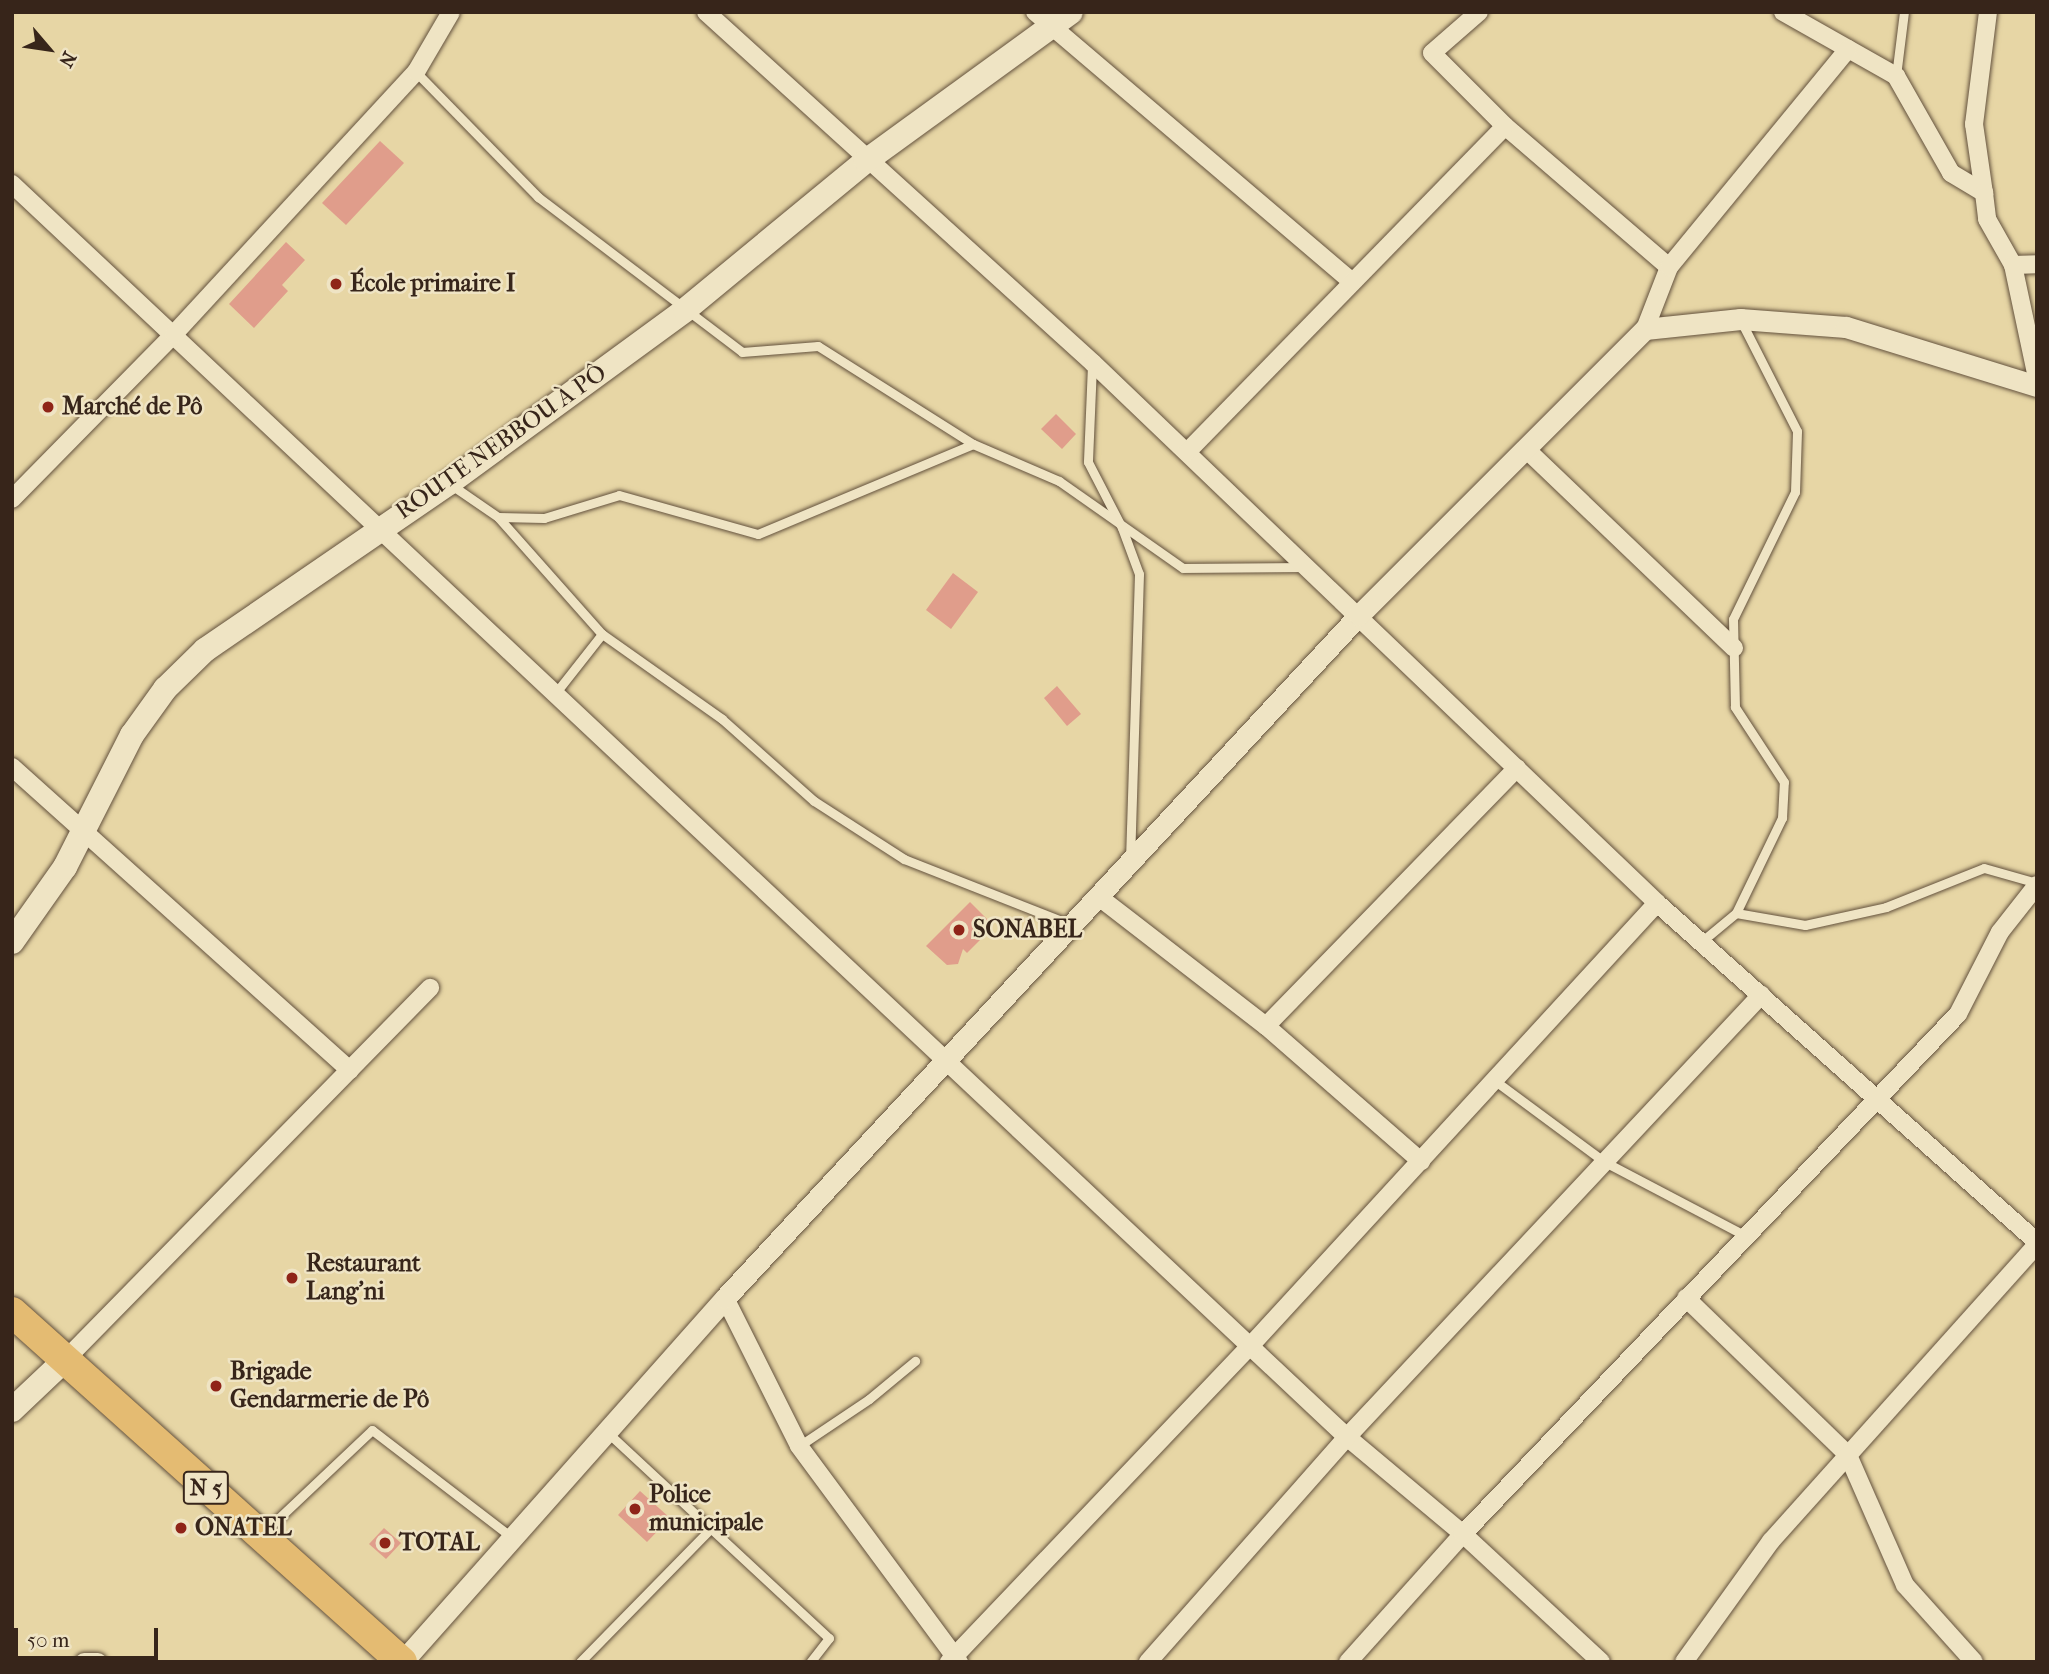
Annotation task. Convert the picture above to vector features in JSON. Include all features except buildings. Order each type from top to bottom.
[{"type":"highway","name":"N 5","points":[[12,1312],[402,1662]]},
{"type":"main road","name":"ROUTE NEBBOU À PÔ","points":[[12,942],[47,899],[132,735],[175,679],[205,650],[377,528],[449,484],[685,310],[866,161],[1053,17]]},
{"type":"main road","points":[[12,1410],[66,1359]]},
{"type":"street","points":[[12,499],[174,334],[416,72],[451,12]]},
{"type":"street","points":[[706,12],[866,161],[1093,363],[1657,903],[1880,1098],[2037,1244],[1771,1541],[1684,1662]]},
{"type":"street","points":[[1479,12],[1432,53],[1505,126],[1670,267]]},
{"type":"street","points":[[1783,12],[1896,76],[1951,173],[1983,193]]},
{"type":"street","points":[[1988,12],[1975,124],[1983,193],[1987,219],[2013,265],[2037,379]]},
{"type":"street","points":[[1053,17],[1352,282]]},
{"type":"street","points":[[402,1662],[515,1540],[606,1431],[725,1298],[946,1059],[1074,926],[1359,615],[1528,450],[1645,329],[1670,267],[1848,49]]},
{"type":"street","points":[[1187,452],[1505,126]]},
{"type":"street","points":[[12,184],[554,695],[1252,1344],[1347,1437],[1463,1534],[1601,1662]]},
{"type":"street","points":[[2013,265],[2037,264]]},
{"type":"street","points":[[1645,329],[1740,319],[1846,327],[2037,386]]},
{"type":"street","points":[[1528,450],[1734,648]]},
{"type":"street","points":[[12,767],[350,1070]]},
{"type":"street","points":[[1266,1026],[1517,768]]},
{"type":"street","points":[[1348,1662],[1463,1534],[1686,1297],[1958,1014],[2000,932],[2037,884]]},
{"type":"street","points":[[1099,897],[1266,1026],[1421,1161]]},
{"type":"street","points":[[725,1298],[799,1446],[954,1660],[1252,1344],[1657,903]]},
{"type":"street","points":[[66,1359],[430,988]]},
{"type":"street","points":[[1148,1662],[1347,1437],[1761,995]]},
{"type":"street","points":[[1686,1297],[1848,1455],[1905,1585],[1974,1662]]},
{"type":"street","points":[[84,1662],[98,1662]]},
{"type":"lane","points":[[1896,76],[1904,12]]},
{"type":"lane","points":[[416,72],[538,197],[741,352],[818,346],[973,444],[1059,481],[1122,528],[1183,568],[1309,568]]},
{"type":"lane","points":[[1701,942],[1736,913],[1782,818],[1784,782],[1735,707],[1733,619],[1795,492],[1797,431],[1740,319]]},
{"type":"lane","points":[[1093,363],[1088,462],[1122,528],[1139,574],[1130,863]]},
{"type":"lane","points":[[498,517],[544,518],[620,495],[758,534],[973,444]]},
{"type":"lane","points":[[449,484],[498,517],[602,634],[722,719],[814,801],[904,859],[1074,926]]},
{"type":"lane","points":[[554,695],[602,634]]},
{"type":"lane","points":[[1736,913],[1805,925],[1886,907],[1984,868],[2037,884]]},
{"type":"lane","points":[[1494,1080],[1605,1161],[1746,1236]]},
{"type":"lane","points":[[799,1446],[869,1399],[915,1361]]},
{"type":"lane","points":[[259,1536],[372,1430],[515,1540]]},
{"type":"lane","points":[[606,1431],[829,1638],[810,1662]]},
{"type":"lane","points":[[580,1662],[711,1528]]},
{"type":"place","name":"École primaire I","points":[[336,284]]},
{"type":"place","name":"Marché de Pô","points":[[48,407]]},
{"type":"place","name":"SONABEL","points":[[959,930]]},
{"type":"place","name":"Restaurant Lang'ni","points":[[292,1278]]},
{"type":"place","name":"Brigade Gendarmerie de Pô","points":[[216,1386]]},
{"type":"place","name":"Police municipale","points":[[635,1509]]},
{"type":"place","name":"ONATEL","points":[[181,1528]]},
{"type":"place","name":"TOTAL","points":[[385,1543]]}]
